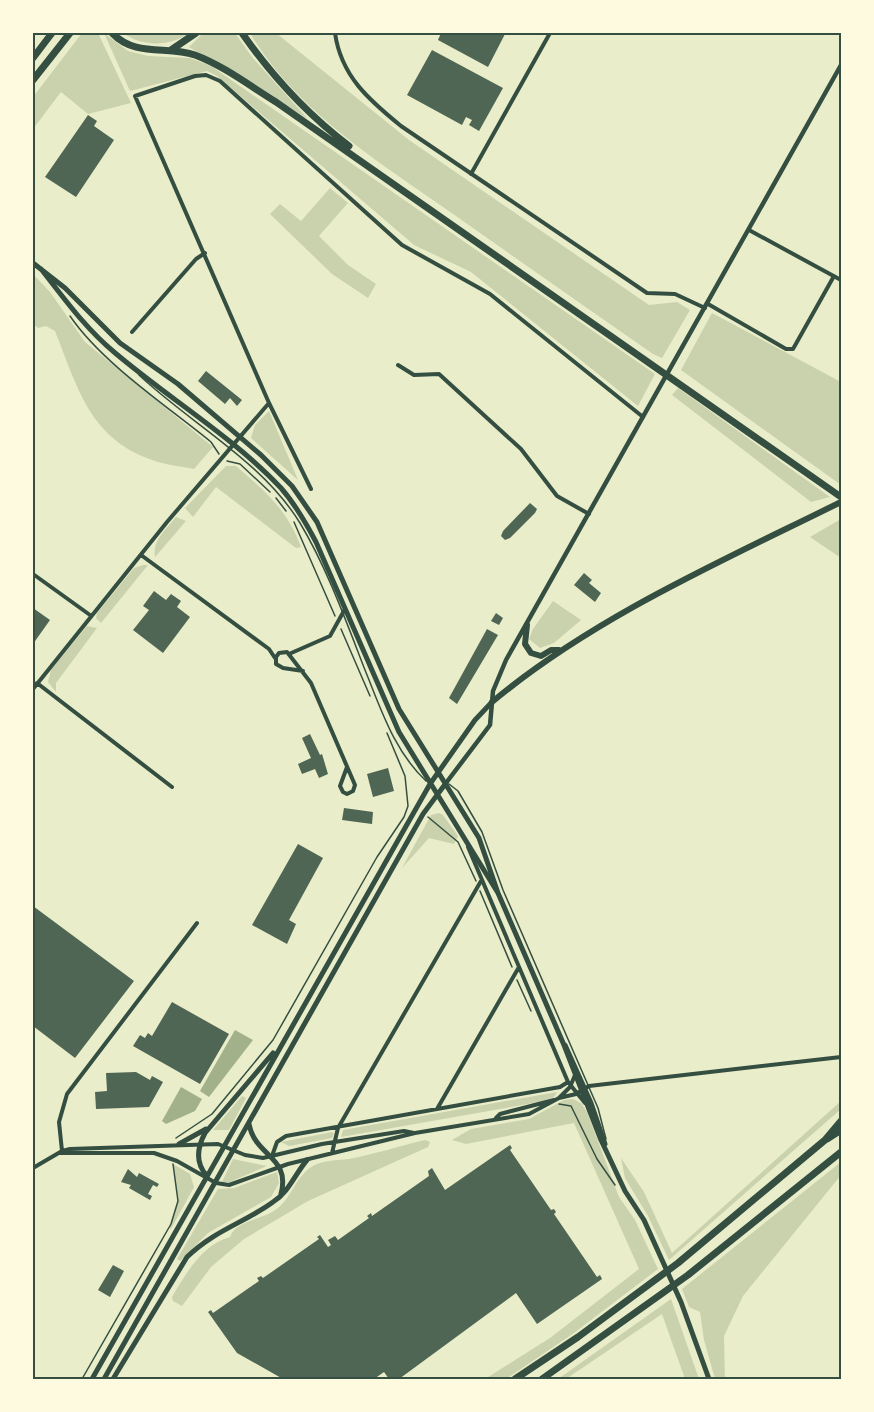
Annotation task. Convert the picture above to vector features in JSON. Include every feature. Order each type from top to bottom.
[{"type":"highway","points":[[33,58],[52,33]]},
{"type":"highway","points":[[33,80],[70,33]]},
{"type":"highway","points":[[112,33],[129,46],[140,49],[171,50],[208,60],[276,102],[654,363],[840,496],[559,650],[543,660],[492,702]]},
{"type":"highway","points":[[171,50],[196,33]]},
{"type":"highway","points":[[242,33],[286,89],[324,126],[654,363]]},
{"type":"highway","points":[[527,625],[525,644],[531,654],[541,656],[551,650],[559,650]]},
{"type":"highway","points":[[825,1140],[841,1121]]},
{"type":"highway","points":[[515,1379],[578,1337],[678,1263],[825,1140],[841,1130]]},
{"type":"highway","points":[[542,1379],[688,1275],[841,1152]]},
{"type":"main road","points":[[33,262],[65,288],[120,343],[178,384],[282,475],[317,522],[399,709],[479,838],[498,893],[585,1088],[605,1146]]},
{"type":"main road","points":[[41,269],[81,321],[114,352],[157,384],[281,489],[302,516],[316,542],[343,612],[399,732],[498,893]]},
{"type":"main road","points":[[92,1379],[415,809],[438,771],[482,711],[492,702]]},
{"type":"main road","points":[[104,1379],[423,814],[446,783]]},
{"type":"main road","points":[[564,1045],[575,1075],[585,1088],[587,1105],[622,1185],[644,1220],[660,1253],[681,1302],[709,1379]]},
{"type":"main road","points":[[207,1176],[199,1164],[199,1144],[207,1128],[279,1048]]},
{"type":"main road","points":[[249,1122],[253,1139],[260,1149],[272,1156],[280,1166],[284,1179],[281,1196]]},
{"type":"main road","points":[[177,1141],[207,1128]]},
{"type":"main road","points":[[113,1379],[187,1257],[199,1245],[281,1196],[307,1160]]},
{"type":"street","points":[[335,33],[337,48],[348,75],[373,104],[401,126],[647,293],[675,294],[707,306],[786,349],[793,348],[834,276]]},
{"type":"street","points":[[471,174],[550,33]]},
{"type":"street","points":[[446,783],[490,725],[496,680],[841,64]]},
{"type":"street","points":[[310,489],[269,403],[135,96],[195,76],[206,75],[220,81],[402,245],[416,255],[465,278],[498,299],[644,417]]},
{"type":"street","points":[[749,230],[841,280]]},
{"type":"street","points":[[132,332],[196,259],[205,253]]},
{"type":"street","points":[[398,365],[414,375],[439,374],[521,449],[557,495],[589,514]]},
{"type":"street","points":[[33,689],[90,615],[238,436],[269,403]]},
{"type":"street","points":[[141,555],[269,649],[290,656],[311,683],[354,783],[353,791],[345,794],[340,786],[347,767]]},
{"type":"street","points":[[33,574],[90,615]]},
{"type":"street","points":[[287,668],[290,656],[330,636],[343,612]]},
{"type":"street","points":[[269,649],[280,668],[303,671]]},
{"type":"street","points":[[275,660],[282,652]]},
{"type":"street","points":[[37,683],[172,787]]},
{"type":"street","points":[[344,780],[354,783]]},
{"type":"street","points":[[467,840],[480,884],[519,967],[570,1087],[587,1105]]},
{"type":"street","points":[[332,1153],[338,1128],[480,884]]},
{"type":"street","points":[[61,1152],[59,1122],[67,1094],[197,923]]},
{"type":"street","points":[[436,1110],[514,972],[519,967]]},
{"type":"street","points":[[61,1152],[154,1153],[177,1161],[216,1183],[234,1184],[280,1166],[415,1133],[529,1114],[585,1088],[841,1056]]},
{"type":"street","points":[[557,1101],[570,1087],[575,1075]]},
{"type":"street","points":[[272,1156],[277,1142],[282,1138],[560,1087],[568,1082]]},
{"type":"street","points":[[33,1168],[61,1152],[177,1141],[224,1146],[254,1157],[272,1156],[336,1142],[404,1131],[415,1133]]},
{"type":"lane","points":[[446,783],[458,791],[482,832],[503,890],[585,1088]]},
{"type":"path","points":[[228,462],[240,464],[286,512]]},
{"type":"path","points":[[293,520],[336,619]]},
{"type":"path","points":[[340,626],[373,701]]},
{"type":"path","points":[[177,1141],[212,1114],[273,1040],[408,806],[405,776],[387,733]]},
{"type":"path","points":[[408,806],[415,809]]},
{"type":"path","points":[[423,814],[458,842],[480,884],[533,1015]]},
{"type":"path","points":[[557,1101],[571,1106],[597,1159],[615,1185]]},
{"type":"path","points":[[82,1379],[171,1224],[178,1201],[173,1164]]},
{"type":"shaded area","points":[[82,33],[98,33],[131,103],[88,114],[61,92],[33,129],[33,97]]},
{"type":"shaded area","points":[[104,33],[128,51],[148,56],[190,58],[211,66],[655,374],[638,406],[471,272],[414,245],[217,76],[207,71],[130,91]]},
{"type":"shaded area","points":[[123,33],[189,33],[173,41],[156,44],[139,41]]},
{"type":"shaded area","points":[[203,33],[235,33],[252,57],[308,119],[189,47]]},
{"type":"shaded area","points":[[250,33],[276,33],[409,140],[649,305],[677,302],[690,310],[662,358],[653,354],[399,177],[343,135],[292,88],[269,62]]},
{"type":"shaded area","points":[[330,188],[348,203],[319,236],[348,265],[376,284],[368,298],[332,274],[270,214],[280,204],[301,221]]},
{"type":"shaded area","points":[[33,274],[50,292],[85,342],[213,447],[194,469],[157,462],[131,450],[113,438],[99,424],[79,390],[55,331],[46,326],[38,328],[33,324]]},
{"type":"shaded area","points":[[712,313],[841,382],[841,485],[681,370]]},
{"type":"shaded area","points":[[678,388],[830,497],[811,502],[672,395]]},
{"type":"shaded area","points":[[269,411],[298,480],[251,438],[255,425]]},
{"type":"shaded area","points":[[226,466],[236,466],[274,502],[289,522],[301,547],[296,548],[216,487],[193,517],[185,508]]},
{"type":"shaded area","points":[[176,517],[186,521],[155,557],[158,540]]},
{"type":"shaded area","points":[[841,519],[841,558],[810,537]]},
{"type":"shaded area","points":[[148,565],[101,623],[96,618],[97,613],[134,568]]},
{"type":"shaded area","points":[[553,601],[581,620],[554,643],[540,648],[529,639],[533,629]]},
{"type":"shaded area","points":[[87,626],[97,628],[56,683],[56,692],[48,682],[51,670]]},
{"type":"shaded area","points":[[439,813],[443,815],[458,836],[454,844],[429,838],[402,868],[431,815]]},
{"type":"shaded area","points":[[235,1030],[253,1040],[209,1097],[200,1091]]},
{"type":"shaded area","points":[[181,1087],[202,1099],[195,1111],[166,1124],[162,1121]]},
{"type":"shaded area","points":[[557,1092],[554,1097],[539,1102],[341,1137],[343,1130]]},
{"type":"shaded area","points":[[242,1096],[246,1098],[229,1130],[213,1130]]},
{"type":"shaded area","points":[[573,1099],[581,1103],[587,1112],[619,1197],[635,1220],[658,1269],[574,1333],[506,1379],[485,1379],[550,1338],[639,1269],[574,1123],[466,1144],[452,1140],[471,1129],[529,1119],[564,1100]]},
{"type":"shaded area","points":[[841,1101],[841,1109],[669,1260],[648,1216],[625,1178],[621,1158],[644,1192],[672,1253]]},
{"type":"shaded area","points":[[332,1132],[334,1134],[332,1138],[289,1146],[281,1142]]},
{"type":"shaded area","points":[[425,1140],[430,1142],[428,1147],[308,1201],[244,1239],[211,1267],[182,1306],[173,1301],[172,1297],[183,1278],[203,1253],[230,1237],[242,1224],[278,1208],[310,1168],[324,1162],[359,1157]]},
{"type":"shaded area","points":[[233,1159],[267,1166],[230,1182],[222,1182]]},
{"type":"shaded area","points":[[841,1162],[841,1175],[743,1296],[724,1336],[725,1379],[715,1379],[704,1340],[700,1312],[689,1307],[682,1289]]},
{"type":"shaded area","points":[[173,1164],[190,1174],[194,1187],[171,1229],[169,1227],[178,1201]]},
{"type":"shaded area","points":[[277,1172],[279,1183],[271,1197],[208,1233],[180,1261],[177,1259],[218,1189],[234,1188]]},
{"type":"shaded area","points":[[671,1299],[699,1379],[685,1379],[662,1314],[566,1379],[558,1379]]},
{"type":"building","points":[[441,33],[505,34],[488,67],[438,40]]},
{"type":"building","points":[[432,50],[503,88],[479,131],[469,125],[472,120],[466,117],[462,125],[407,95]]},
{"type":"building","points":[[88,115],[97,121],[94,126],[114,140],[76,197],[45,177]]},
{"type":"building","points":[[206,371],[242,400],[237,406],[230,398],[225,404],[198,381]]},
{"type":"building","points":[[530,503],[537,509],[535,513],[510,538],[505,540],[501,536],[503,531]]},
{"type":"building","points":[[584,573],[592,580],[589,583],[601,593],[595,602],[574,585]]},
{"type":"building","points":[[154,591],[166,600],[171,594],[181,601],[177,607],[190,617],[163,653],[133,630],[149,610],[143,606]]},
{"type":"building","points":[[33,608],[50,620],[33,644]]},
{"type":"building","points":[[496,613],[503,618],[499,625],[491,621]]},
{"type":"building","points":[[487,629],[498,635],[457,704],[449,698]]},
{"type":"building","points":[[310,734],[320,755],[322,754],[328,774],[319,778],[315,769],[302,774],[298,764],[311,758],[302,738]]},
{"type":"building","points":[[388,768],[394,791],[373,797],[367,774]]},
{"type":"building","points":[[344,808],[373,812],[372,824],[342,820]]},
{"type":"building","points":[[298,844],[323,858],[289,920],[296,924],[287,944],[252,925]]},
{"type":"building","points":[[33,906],[134,981],[75,1058],[33,1026]]},
{"type":"building","points":[[172,1002],[229,1034],[200,1084],[133,1046],[140,1035],[145,1038],[148,1033],[152,1036]]},
{"type":"building","points":[[136,1072],[150,1080],[152,1076],[163,1082],[149,1107],[96,1109],[95,1092],[107,1091],[106,1073]]},
{"type":"building","points":[[510,1145],[512,1148],[510,1150],[551,1210],[554,1209],[556,1212],[554,1214],[597,1277],[600,1275],[602,1279],[537,1324],[516,1293],[399,1379],[389,1379],[384,1372],[374,1379],[283,1379],[237,1353],[208,1312],[211,1310],[213,1313],[259,1281],[257,1278],[261,1276],[263,1278],[319,1239],[317,1237],[320,1235],[328,1247],[331,1245],[328,1240],[335,1236],[338,1240],[369,1218],[367,1216],[371,1213],[372,1216],[429,1176],[428,1171],[432,1168],[445,1190]]},
{"type":"building","points":[[128,1169],[137,1177],[139,1173],[159,1184],[157,1187],[153,1185],[148,1194],[152,1196],[150,1200],[129,1188],[131,1185],[121,1182]]},
{"type":"building","points":[[113,1265],[124,1271],[110,1297],[98,1290]]}]
